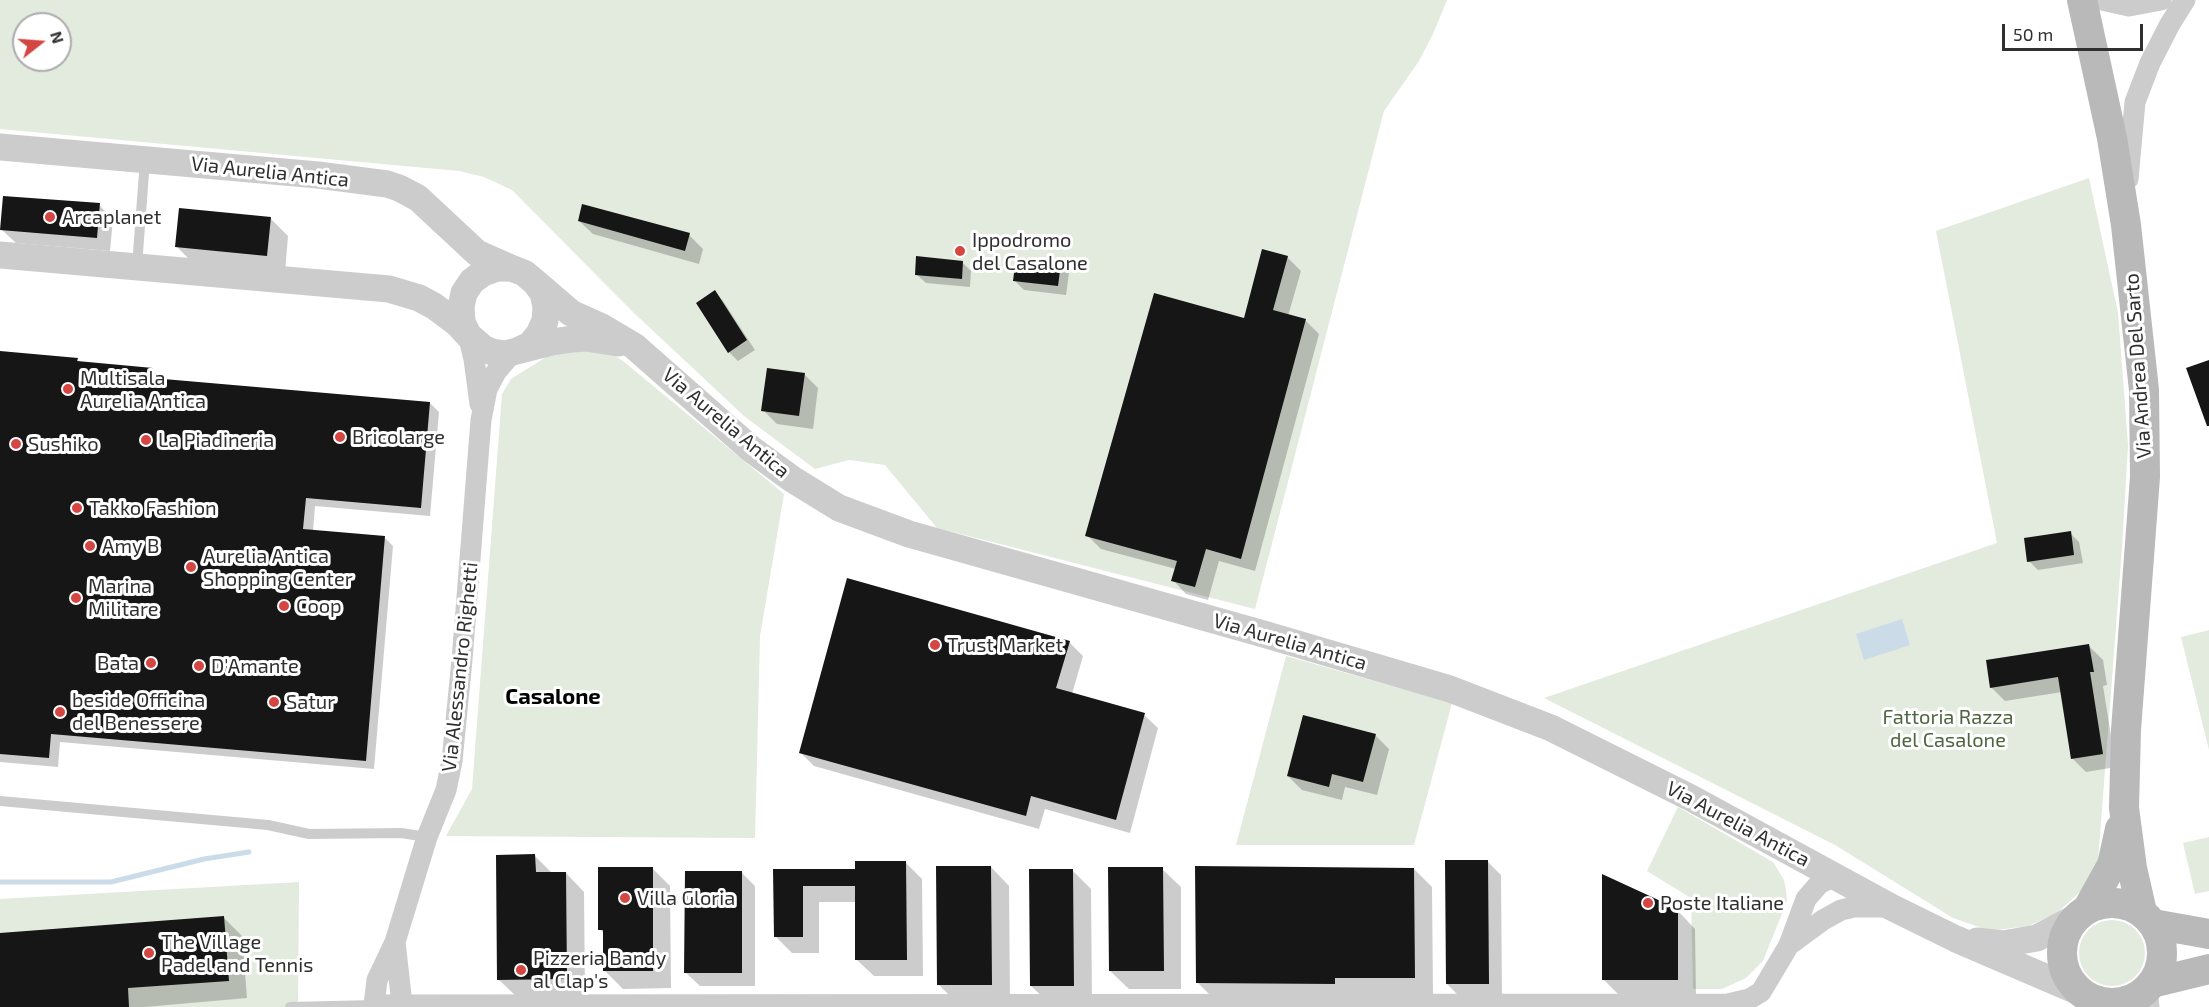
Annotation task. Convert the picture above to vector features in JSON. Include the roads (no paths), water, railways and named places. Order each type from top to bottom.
[{"type":"main road","name":"Via Andrea Del Sarto","points":[[2082,0],[2112,138],[2126,225],[2144,390],[2145,477],[2126,730],[2124,808],[2132,868],[2148,918]]},
{"type":"main road","name":"Via Andrea Del Sarto","points":[[2081,913],[2112,865],[2124,808]]},
{"type":"main road","name":"Via Aurelia Antica","points":[[2081,913],[2103,903],[2120,903],[2148,918],[2209,934]]},
{"type":"main road","points":[[2081,913],[2064,938],[2062,953],[2067,975],[2094,1000]]},
{"type":"main road","points":[[2148,918],[2160,939],[2162,954],[2159,969],[2149,993]]},
{"type":"main road","name":"Via Aurelia Antica","points":[[2094,1000],[2118,1003],[2209,969]]},
{"type":"street","points":[[2102,0],[2129,6],[2161,0]]},
{"type":"street","points":[[2126,225],[2135,102],[2150,63],[2185,0]]},
{"type":"street","name":"Via Aurelia Antica","points":[[0,147],[318,175],[387,184],[399,188],[418,198],[477,253],[524,273],[571,313],[602,327],[634,346],[751,449],[792,479],[839,508],[909,534],[1256,631],[1450,689],[1551,728],[1691,798],[1891,907],[1956,939],[2094,1000]]},
{"type":"street","points":[[5,257],[389,289],[434,306],[458,324],[475,343],[492,352],[515,352],[552,342],[586,338],[634,346]]},
{"type":"street","points":[[482,420],[479,388],[468,335],[462,322],[461,307],[464,293],[472,281],[483,273],[497,268],[512,268]]},
{"type":"street","points":[[482,420],[487,389],[496,372],[515,352],[530,345],[539,334],[545,321],[546,307],[543,293],[535,282]]},
{"type":"street","name":"Via Alessandro Righetti","points":[[374,1005],[377,980],[394,942],[427,837],[446,790],[455,744],[482,420]]},
{"type":"street","points":[[374,1005],[1526,1006],[1728,1004],[1749,999],[1762,1000],[1790,945],[1806,899],[1806,880],[1799,857]]},
{"type":"street","points":[[1806,899],[1819,884],[1834,876]]},
{"type":"street","points":[[1822,920],[1830,900],[1834,876]]},
{"type":"street","points":[[1790,945],[1822,920],[1841,910],[1854,907],[1891,907]]},
{"type":"street","name":"Via Aurelia Antica","points":[[1956,939],[2003,944],[2021,942],[2037,938],[2081,913]]},
{"type":"street","points":[[394,942],[402,1004]]},
{"type":"lane","points":[[137,267],[145,160]]},
{"type":"lane","points":[[0,801],[268,825],[309,834],[401,833],[427,837]]},
{"type":"lane","points":[[290,1007],[374,1005]]},
{"type":"water","points":[[1902,619],[1910,645],[1864,660],[1856,634]]},
{"type":"waterway","points":[[0,882],[111,882],[204,859],[249,852]]},
{"type":"place","name":"Arcaplanet","points":[[50,217]]},
{"type":"place","name":"Ippodromo del Casalone","points":[[960,251]]},
{"type":"place","name":"Multisala Aurelia Antica","points":[[68,389]]},
{"type":"place","name":"Bricolarge","points":[[340,437]]},
{"type":"place","name":"La Piadineria","points":[[146,440]]},
{"type":"place","name":"Sushiko","points":[[16,444]]},
{"type":"place","name":"Takko Fashion","points":[[77,508]]},
{"type":"place","name":"Amy B","points":[[90,546]]},
{"type":"place","name":"Aurelia Antica Shopping Center","points":[[191,567]]},
{"type":"place","name":"Marina Militare","points":[[76,598]]},
{"type":"place","name":"Coop","points":[[284,606]]},
{"type":"place","name":"Trust Market","points":[[935,645]]},
{"type":"place","name":"Bata","points":[[151,663]]},
{"type":"place","name":"D'Amante","points":[[199,666]]},
{"type":"place","name":"Satur","points":[[274,702]]},
{"type":"place","name":"beside Officina del Benessere","points":[[60,712]]},
{"type":"place","name":"Villa Gloria","points":[[625,898]]},
{"type":"place","name":"Poste Italiane","points":[[1648,903]]},
{"type":"place","name":"The Village Padel and Tennis","points":[[149,953]]},
{"type":"place","name":"Pizzeria Bandy al Clap's","points":[[521,970]]},
{"type":"district","name":"Casalone","points":[[553,697]]},
{"type":"park label","name":"Fattoria Razza del Casalone","points":[[1948,728]]}]
